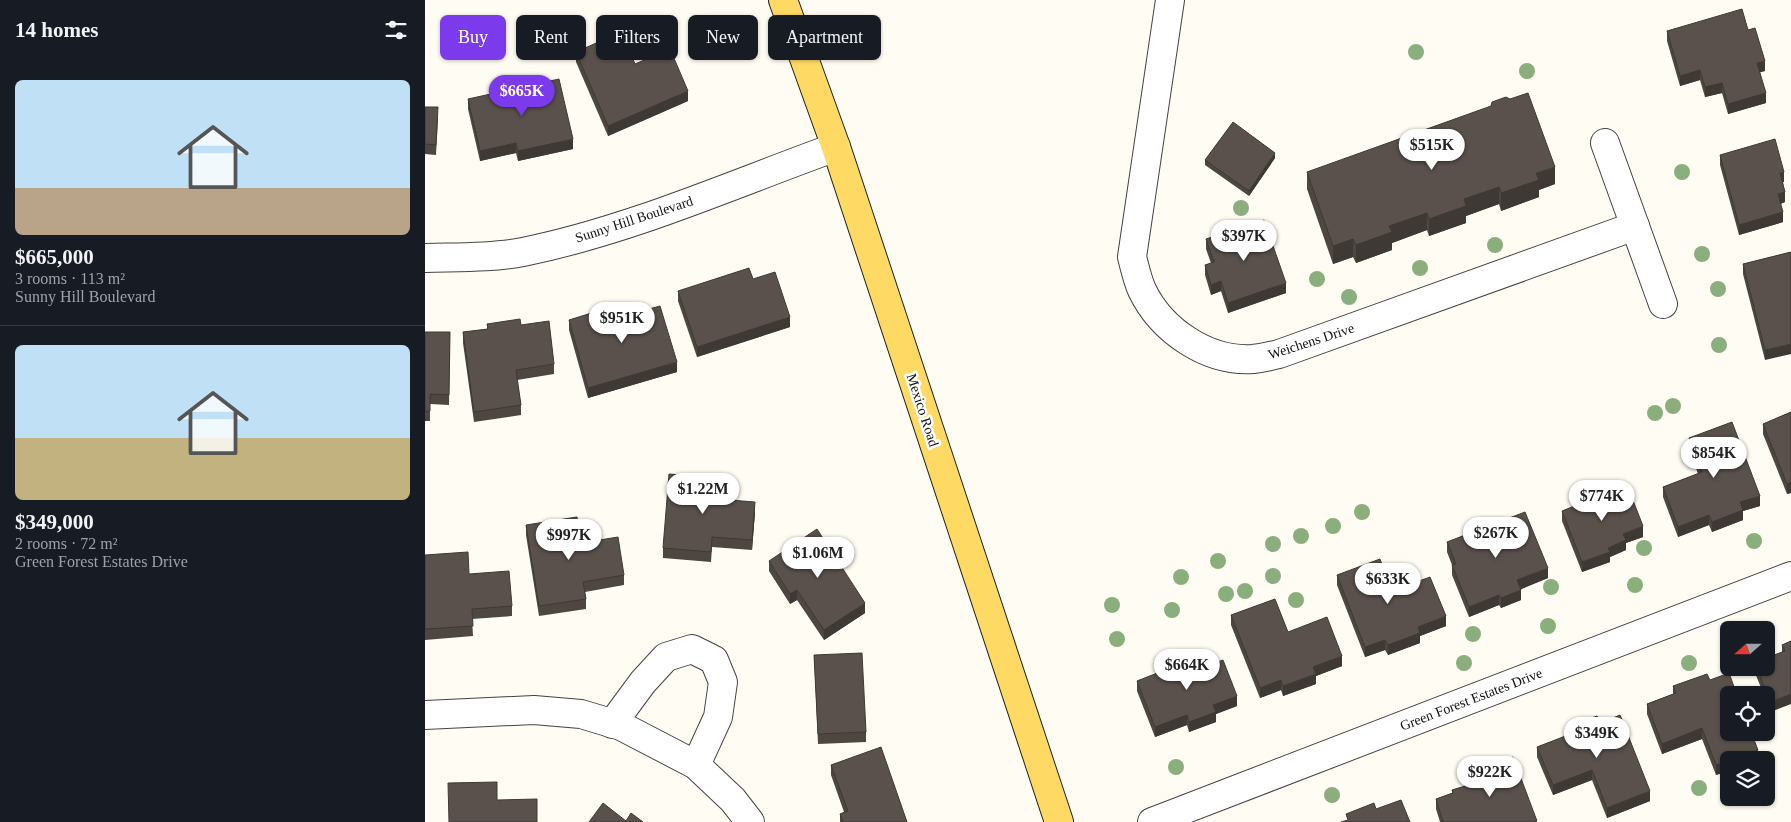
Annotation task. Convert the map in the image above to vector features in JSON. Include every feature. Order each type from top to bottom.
[{"type":"main road","name":"Mexico Road","points":[[783,0],[836,147],[1059,822]]},
{"type":"street","name":"Weichens Drive","points":[[1170,0],[1131,257],[1142,290],[1164,322],[1206,351],[1231,358],[1253,359],[1279,354],[1635,226]]},
{"type":"street","points":[[1605,143],[1663,304]]},
{"type":"street","name":"Sunny Hill Boulevard","points":[[425,258],[521,252],[585,237],[661,212],[836,147]]},
{"type":"street","name":"Green Forest Estates Drive","points":[[1152,822],[1791,576]]},
{"type":"street","points":[[612,724],[643,682],[666,657],[691,650],[714,660],[723,682],[718,717],[696,765]]},
{"type":"street","points":[[425,715],[534,710],[581,714],[612,724],[696,765],[733,800],[750,822]]},
{"type":"building","points":[[1742,9],[1748,30],[1755,28],[1765,61],[1757,63],[1766,93],[1728,104],[1722,83],[1705,87],[1700,70],[1680,76],[1667,31]]},
{"type":"building","points":[[596,43],[596,60],[633,60],[635,64],[644,60],[675,60],[688,91],[608,126],[579,60],[586,60],[586,48]]},
{"type":"building","points":[[559,79],[573,139],[518,151],[516,143],[480,151],[468,99]]},
{"type":"building","points":[[1528,93],[1555,167],[1536,173],[1539,180],[1501,193],[1499,187],[1464,199],[1466,206],[1429,219],[1427,213],[1389,226],[1392,232],[1356,245],[1353,239],[1333,246],[1307,172],[1491,106],[1492,102]]},
{"type":"building","points":[[425,107],[438,107],[436,145],[425,144]]},
{"type":"building","points":[[1233,122],[1275,153],[1249,191],[1205,160]]},
{"type":"building","points":[[1775,139],[1784,172],[1780,173],[1785,192],[1778,194],[1783,212],[1739,225],[1720,155]]},
{"type":"building","points":[[1264,220],[1286,283],[1228,303],[1221,281],[1211,285],[1205,265],[1214,262],[1206,239]]},
{"type":"building","points":[[1791,252],[1791,344],[1765,350],[1743,264]]},
{"type":"building","points":[[749,268],[753,279],[775,272],[790,317],[697,347],[678,291]]},
{"type":"building","points":[[660,306],[677,362],[588,388],[569,320],[598,311],[600,317],[629,308],[631,314]]},
{"type":"building","points":[[520,319],[521,325],[549,321],[554,364],[516,370],[521,405],[474,412],[463,332],[488,329],[487,324]]},
{"type":"building","points":[[425,332],[450,332],[449,395],[430,394],[430,411],[425,411]]},
{"type":"building","points":[[1791,412],[1791,482],[1787,484],[1763,424]]},
{"type":"building","points":[[1732,422],[1760,496],[1740,502],[1743,510],[1712,522],[1709,515],[1678,527],[1663,487],[1702,472],[1689,438]]},
{"type":"building","points":[[669,474],[719,478],[717,499],[755,502],[752,540],[712,537],[711,552],[663,548]]},
{"type":"building","points":[[1627,485],[1643,526],[1623,534],[1626,540],[1608,548],[1610,552],[1582,562],[1562,511]]},
{"type":"building","points":[[1525,512],[1548,568],[1517,580],[1521,590],[1501,598],[1499,595],[1469,607],[1452,565],[1456,564],[1447,542]]},
{"type":"building","points":[[577,517],[581,543],[618,537],[624,575],[583,582],[586,599],[539,606],[526,525]]},
{"type":"building","points":[[817,529],[865,603],[824,630],[797,590],[790,594],[769,561]]},
{"type":"building","points":[[468,552],[469,574],[509,571],[512,606],[472,609],[473,626],[425,629],[425,555]]},
{"type":"building","points":[[1380,559],[1392,591],[1430,577],[1446,616],[1418,627],[1420,633],[1388,645],[1385,640],[1365,647],[1337,575]]},
{"type":"building","points":[[1275,599],[1288,632],[1327,617],[1342,656],[1313,667],[1316,674],[1283,686],[1281,680],[1260,688],[1231,615]]},
{"type":"building","points":[[1791,641],[1791,694],[1775,700],[1775,686],[1764,686],[1760,676],[1775,676],[1775,655],[1785,651],[1782,645]]},
{"type":"building","points":[[862,653],[866,732],[818,734],[814,655]]},
{"type":"building","points":[[1203,655],[1207,666],[1223,660],[1237,696],[1213,705],[1216,712],[1189,722],[1187,715],[1155,727],[1137,681]]},
{"type":"building","points":[[1707,674],[1710,680],[1721,676],[1730,676],[1734,686],[1720,686],[1720,741],[1754,741],[1758,750],[1720,751],[1720,764],[1716,765],[1702,728],[1662,744],[1647,704],[1676,693],[1673,686]]},
{"type":"building","points":[[1620,715],[1650,791],[1607,808],[1592,770],[1553,785],[1537,747],[1568,735],[1565,728],[1597,716],[1601,723]]},
{"type":"building","points":[[881,747],[907,822],[843,822],[840,814],[848,811],[831,765]]},
{"type":"building","points":[[1513,757],[1537,821],[1443,822],[1436,799],[1453,793],[1452,790],[1485,780],[1481,769]]},
{"type":"building","points":[[497,782],[497,800],[537,799],[537,822],[449,822],[448,783]]},
{"type":"building","points":[[1401,800],[1410,822],[1341,822],[1348,820],[1346,814],[1374,803],[1376,809]]},
{"type":"building","points":[[603,803],[626,821],[631,813],[643,822],[589,822]]}]
